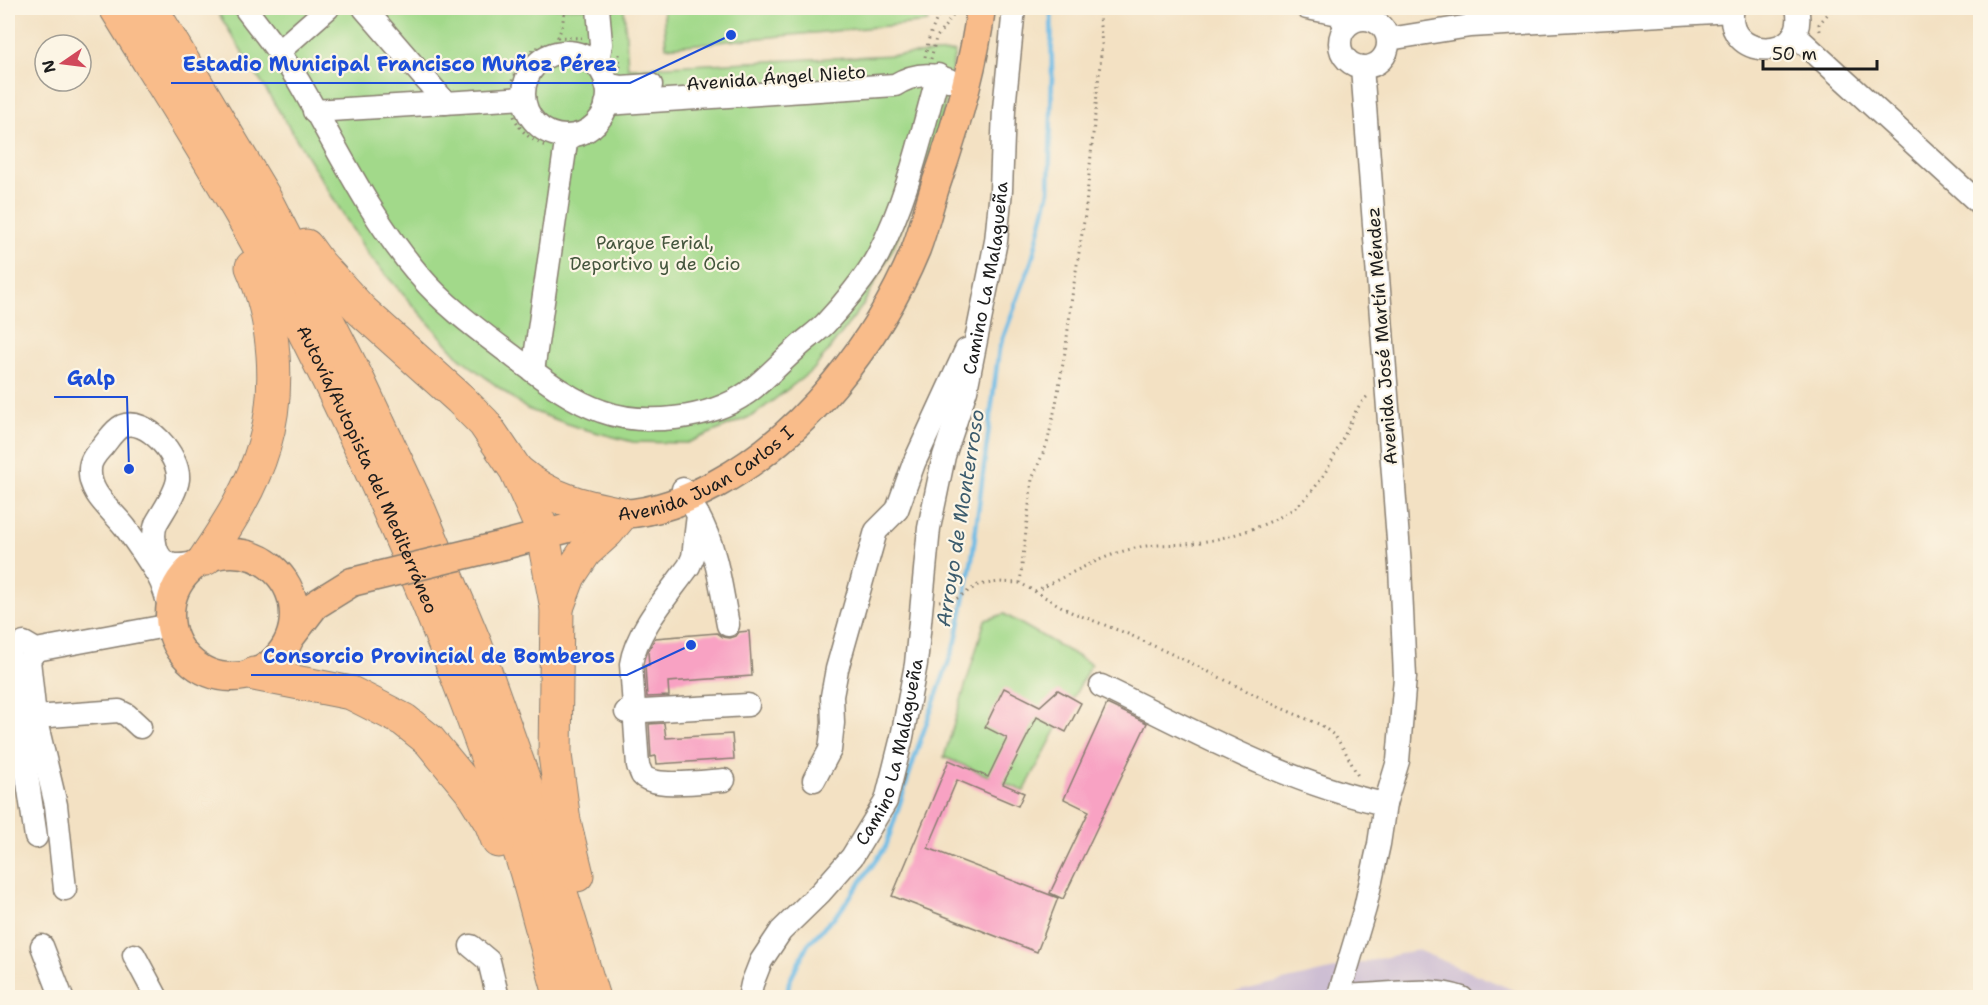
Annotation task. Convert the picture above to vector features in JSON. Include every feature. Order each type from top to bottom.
[{"type":"highway","name":"Autovía/Autopista del Mediterráneo","points":[[116,8],[269,263],[357,437],[393,517],[444,640],[490,764],[525,869],[561,998]]},
{"type":"highway","name":"Autovía/Autopista del Mediterráneo","points":[[151,8],[263,195],[359,382],[420,512],[476,646],[543,834],[593,998]]},
{"type":"highway","points":[[203,560],[234,514],[255,470],[265,444],[273,383],[266,304],[239,239],[221,180]]},
{"type":"highway","points":[[263,195],[319,264],[362,311],[484,423],[516,470],[538,522],[543,535],[556,608],[555,755],[564,821],[598,963],[601,998]]},
{"type":"highway","points":[[516,470],[529,482],[554,496],[589,508],[622,514],[608,531],[585,552],[569,576],[556,608]]},
{"type":"highway","points":[[254,674],[351,693],[404,720],[429,740],[471,790],[491,823],[509,871],[546,944]]},
{"type":"main road","name":"Avenida Juan Carlos I","points":[[352,582],[622,514],[637,506],[690,501],[724,467],[764,439],[801,403],[830,370],[875,304],[908,239],[928,207],[948,149],[965,86],[981,8]]},
{"type":"main road","points":[[223,553],[241,553],[258,558],[306,582],[352,582],[315,605],[292,635],[283,652],[270,665],[254,674],[236,678],[218,676],[201,669],[187,657],[176,642],[171,620],[171,605],[175,590],[183,578],[203,560],[223,553]]},
{"type":"main road","points":[[274,568],[285,582],[293,599],[295,617],[292,635]]},
{"type":"street","points":[[245,8],[298,81],[360,193],[385,232],[422,279],[469,322],[553,386],[603,412],[629,418],[659,419],[687,416],[718,408],[747,393],[824,325],[876,258],[892,226],[908,183],[922,76],[965,86]]},
{"type":"street","points":[[278,52],[328,8]]},
{"type":"street","points":[[364,8],[446,103]]},
{"type":"street","points":[[566,143],[585,132],[599,120],[606,92],[598,8]]},
{"type":"street","name":"Camino La Malagueña","points":[[749,998],[761,961],[776,938],[852,857],[886,801],[902,737],[916,664],[929,528],[944,456],[966,390],[996,241],[1001,190],[1004,109],[1014,8]]},
{"type":"street","points":[[1307,8],[1358,15],[1380,23],[1389,39],[1388,49],[1377,64],[1368,67],[1349,62],[1340,44],[1341,35],[1358,15]]},
{"type":"street","points":[[1389,39],[1472,14],[1733,9],[1733,24],[1738,36],[1748,45],[1760,49],[1773,49],[1784,44],[1794,34],[1799,19],[1797,8]]},
{"type":"street","points":[[1794,34],[1978,213]]},
{"type":"street","points":[[517,98],[526,79],[537,64],[553,54],[572,53],[589,60],[606,92]]},
{"type":"street","name":"Avenida José Martín Méndez","points":[[1338,997],[1365,908],[1379,844],[1378,803],[1401,605],[1362,67]]},
{"type":"street","name":"Avenida Ángel Nieto","points":[[606,92],[895,85],[922,76]]},
{"type":"street","points":[[314,111],[517,98]]},
{"type":"street","points":[[517,98],[542,129],[558,136],[566,143]]},
{"type":"street","points":[[533,371],[566,143]]},
{"type":"street","points":[[814,780],[830,750],[833,723],[832,696],[837,669],[876,531],[897,510],[914,463],[946,390],[966,350],[975,347]]},
{"type":"street","points":[[145,541],[176,486],[178,471],[168,450],[147,428],[130,424],[117,430],[92,460],[90,476],[98,496],[124,526],[145,541],[165,562],[181,566],[203,560]]},
{"type":"street","points":[[690,501],[693,545],[625,647],[623,665],[630,712],[630,781],[636,789],[643,791],[656,790],[667,784],[724,780]]},
{"type":"street","points":[[690,501],[709,533],[728,625]]},
{"type":"street","points":[[65,889],[56,805],[35,717],[29,660],[36,650],[171,620],[145,541]]},
{"type":"street","points":[[8,638],[20,640],[36,650]]},
{"type":"street","points":[[8,646],[36,837]]},
{"type":"street","points":[[1101,686],[1266,765],[1378,803]]},
{"type":"street","points":[[630,712],[748,705]]},
{"type":"street","points":[[35,717],[119,711],[128,715],[141,727]]},
{"type":"street","points":[[42,946],[62,998]]},
{"type":"street","points":[[471,946],[489,961],[498,998]]},
{"type":"street","points":[[134,955],[157,998]]},
{"type":"street","points":[[1338,997],[1438,992],[1462,998]]},
{"type":"path","points":[[566,8],[556,40],[534,50],[518,66],[510,88],[517,98],[516,121],[530,138],[550,148],[566,143],[583,146],[593,141],[609,125],[606,92]]},
{"type":"path","points":[[922,76],[929,38],[941,8]]},
{"type":"path","points":[[1020,583],[1032,479],[1047,444],[1056,404],[1085,215],[1102,44],[1098,8]]},
{"type":"path","points":[[1826,38],[1819,31],[1819,24],[1833,8]]},
{"type":"path","points":[[1358,15],[1472,14]]},
{"type":"path","points":[[1978,213],[1980,249]]},
{"type":"path","points":[[1035,591],[1115,553],[1158,544],[1218,540],[1281,517],[1297,506],[1317,486],[1334,457],[1358,404],[1368,396],[1387,391]]},
{"type":"path","points":[[922,599],[939,601],[956,599],[978,585],[999,582],[1020,583],[1071,612],[1149,644],[1321,725],[1335,736],[1378,803]]},
{"type":"shaded area","points":[[1417,950],[1530,997],[1230,998],[1231,993]]},
{"type":"green space","name":"Parque Ferial, Deportivo y de Ocio","points":[[215,8],[624,8],[628,68],[955,52],[943,115],[919,188],[893,248],[863,305],[814,369],[754,415],[687,443],[633,442],[576,427],[527,409],[460,358],[369,256]]},
{"type":"green space","points":[[663,8],[927,8],[928,22],[666,47]]},
{"type":"green space","points":[[1004,614],[1091,664],[1024,791],[944,757],[985,620]]},
{"type":"building","points":[[749,631],[752,676],[668,682],[669,696],[647,697],[645,666],[649,665],[648,652],[655,638],[717,633],[730,638],[739,632]]},
{"type":"building","points":[[1004,688],[1040,706],[1058,690],[1081,703],[1066,732],[1037,717],[1003,784],[1024,793],[1018,806],[957,780],[928,848],[1058,898],[1037,952],[892,896],[949,760],[988,777],[1007,738],[985,727]]},
{"type":"building","points":[[1107,704],[1147,723],[1063,899],[1050,893],[1089,811],[1064,799]]},
{"type":"building","points":[[664,723],[666,738],[732,734],[734,759],[657,764],[656,756],[651,757],[649,724]]},
{"type":"waterway","name":"Arroyo de Monterroso","points":[[787,998],[789,982],[808,944],[840,911],[886,846],[956,641],[972,559],[999,349],[1032,260],[1049,191],[1051,8]]},
{"type":"place","name":"Estadio Municipal Francisco Muñoz Pérez","points":[[731,35]]},
{"type":"place","name":"Galp","points":[[129,469]]},
{"type":"place","name":"Consorcio Provincial de Bomberos","points":[[691,645]]}]
